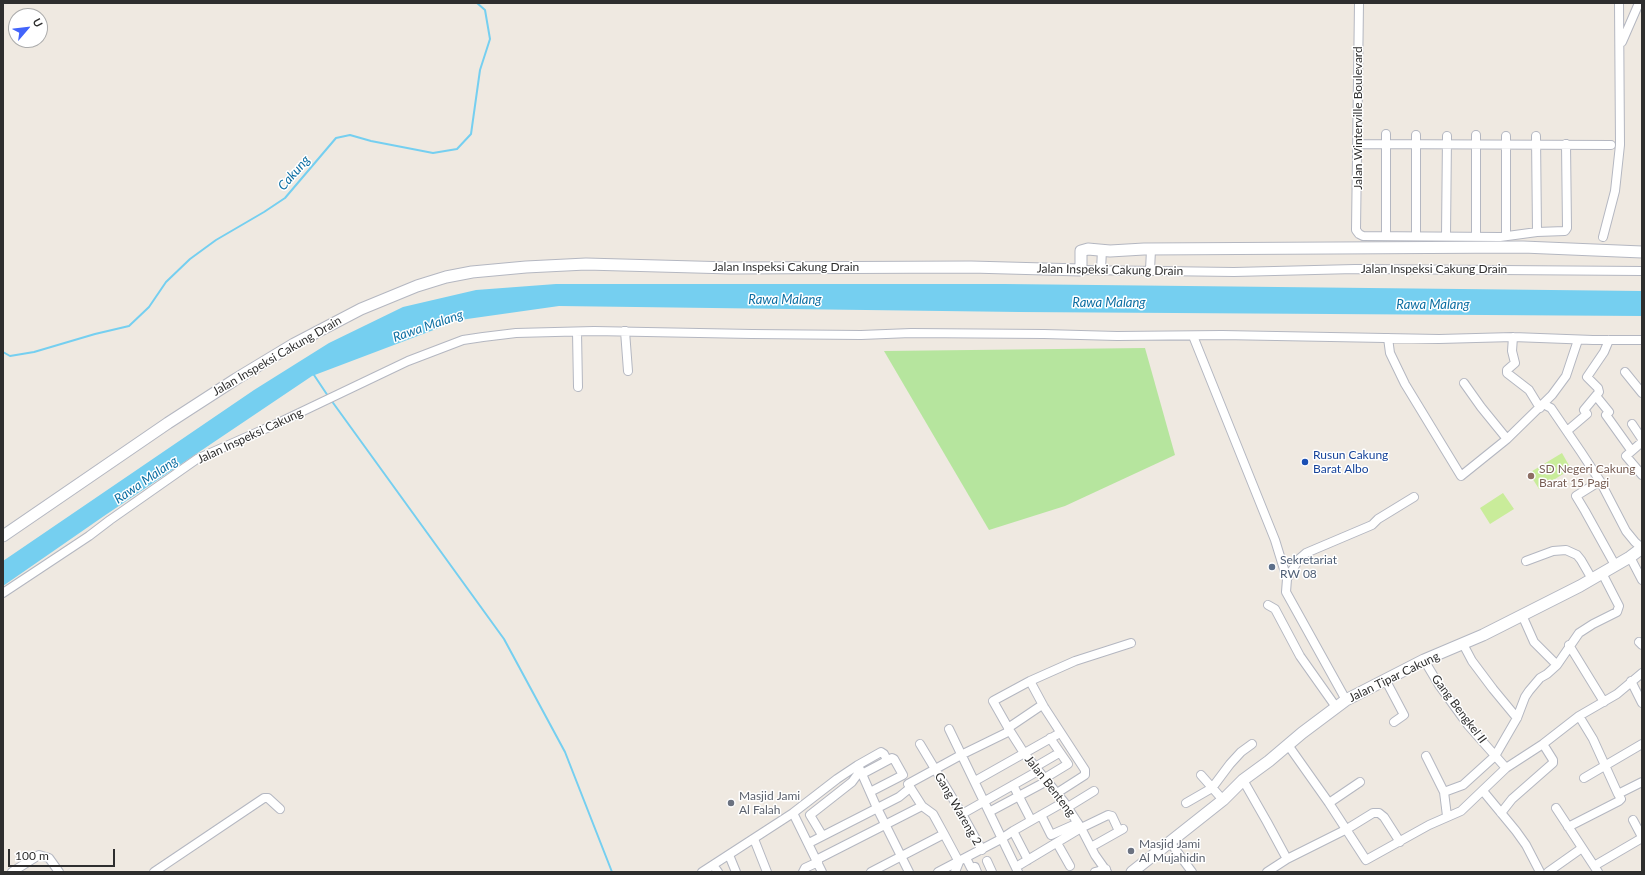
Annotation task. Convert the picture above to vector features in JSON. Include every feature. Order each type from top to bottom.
[{"type":"street","points":[[1603,237],[1615,191],[1620,145],[1619,3]]},
{"type":"street","points":[[1620,46],[1639,3]]},
{"type":"street","name":"Jalan Winterville Boulevard","points":[[1358,4],[1358,144],[1356,230],[1363,236],[1386,236]]},
{"type":"street","points":[[1386,134],[1386,236],[1500,237],[1537,232],[1565,231],[1567,228],[1566,144]]},
{"type":"street","points":[[1416,134],[1416,236]]},
{"type":"street","points":[[1476,135],[1476,236]]},
{"type":"street","points":[[1358,144],[1416,144],[1447,140],[1476,144],[1506,140],[1536,140],[1566,144],[1612,144]]},
{"type":"street","points":[[1446,236],[1447,140]]},
{"type":"street","points":[[1506,140],[1506,235]]},
{"type":"street","points":[[1536,140],[1537,232]]},
{"type":"street","points":[[1081,270],[1082,250],[1523,247],[1642,252]]},
{"type":"street","points":[[1101,270],[1102,250]]},
{"type":"street","points":[[1150,270],[1151,250]]},
{"type":"street","name":"Jalan Inspeksi Cakung Drain","points":[[3,536],[168,423],[294,344],[361,309],[417,286],[446,277],[472,272],[526,267],[586,264],[732,268],[964,267],[1234,272],[1355,269],[1642,271]]},
{"type":"street","points":[[578,387],[577,332],[861,335],[911,333],[1044,334],[1439,339],[1513,337],[1578,340],[1642,340]]},
{"type":"street","name":"Jalan Inspeksi Cakung","points":[[3,593],[89,536],[197,459],[342,393],[408,361],[463,340],[501,334],[577,332]]},
{"type":"street","points":[[625,332],[628,371]]},
{"type":"street","points":[[1193,336],[1276,540],[1287,579],[1286,592],[1346,700]]},
{"type":"street","points":[[1513,337],[1512,351],[1515,363],[1507,370],[1507,373],[1529,390],[1542,406],[1551,408],[1600,481],[1626,531],[1642,548]]},
{"type":"street","points":[[1388,338],[1390,353],[1405,384],[1461,476],[1507,439],[1552,395],[1566,376],[1578,340]]},
{"type":"street","points":[[1567,431],[1588,414],[1584,410],[1599,390],[1587,377],[1604,352],[1609,340]]},
{"type":"street","points":[[1625,372],[1640,384],[1642,393]]},
{"type":"street","points":[[1464,383],[1481,408],[1507,439]]},
{"type":"street","points":[[1596,396],[1609,412],[1606,415],[1642,475]]},
{"type":"street","points":[[1632,424],[1642,439]]},
{"type":"street","points":[[1628,453],[1642,442]]},
{"type":"street","points":[[1600,481],[1576,496],[1615,565]]},
{"type":"street","points":[[1287,579],[1299,559],[1306,553],[1372,525],[1378,519],[1414,497]]},
{"type":"street","name":"Jalan Tipar Cakung","points":[[1132,872],[1223,800],[1243,780],[1346,700],[1424,660],[1462,644],[1522,615],[1592,579],[1630,557],[1642,548]]},
{"type":"street","points":[[1526,561],[1559,549],[1566,550],[1577,555],[1592,579]]},
{"type":"street","points":[[1630,557],[1642,580]]},
{"type":"street","points":[[1444,792],[1468,781],[1495,756],[1517,718],[1525,697],[1533,685],[1556,665],[1579,633],[1585,628],[1617,612],[1619,606],[1602,573]]},
{"type":"street","points":[[1268,605],[1274,609],[1300,656],[1336,707]]},
{"type":"street","points":[[1522,615],[1534,642],[1556,665]]},
{"type":"street","points":[[1057,792],[1083,776],[1085,772],[1042,705],[1030,681],[1075,660],[1131,643]]},
{"type":"street","points":[[1462,644],[1488,684],[1517,718]]},
{"type":"street","points":[[1569,645],[1604,702]]},
{"type":"street","name":"Gang Bengkel II","points":[[1424,660],[1439,685],[1468,725],[1506,768]]},
{"type":"street","points":[[1288,745],[1347,829],[1366,860],[1447,816],[1461,811],[1506,768],[1543,744],[1578,716],[1617,694],[1642,673]]},
{"type":"street","points":[[1385,679],[1404,715],[1394,722]]},
{"type":"street","name":"Jalan Benteng","points":[[1030,681],[993,701],[1024,753],[1066,804],[1091,847],[1094,855],[1106,871]]},
{"type":"street","points":[[1631,681],[1642,703]]},
{"type":"street","points":[[977,872],[975,867],[971,868],[962,860],[944,834],[933,814],[922,806],[908,784],[1009,730],[1042,705]]},
{"type":"street","points":[[1568,827],[1621,799],[1593,739],[1578,716]]},
{"type":"street","points":[[949,729],[1016,870],[1028,860],[1057,843],[1079,826]]},
{"type":"street","points":[[975,781],[1060,732]]},
{"type":"street","points":[[989,812],[1046,779],[1068,764],[1050,738]]},
{"type":"street","name":"Gang Wareng 2","points":[[920,744],[982,850]]},
{"type":"street","points":[[1186,803],[1212,788],[1234,760],[1252,744]]},
{"type":"street","points":[[1501,813],[1512,799],[1553,764],[1553,760],[1543,744]]},
{"type":"street","points":[[1584,778],[1642,744]]},
{"type":"street","points":[[702,872],[716,868],[730,855],[793,813],[831,784],[860,770],[881,752],[887,760],[894,759],[903,775],[870,792]]},
{"type":"street","points":[[962,814],[1013,785],[1060,753]]},
{"type":"street","points":[[1426,756],[1444,792],[1447,816]]},
{"type":"street","points":[[860,770],[909,872]]},
{"type":"street","points":[[822,835],[810,815],[852,782],[860,770]]},
{"type":"street","points":[[1201,776],[1223,800]]},
{"type":"street","points":[[1243,780],[1287,860]]},
{"type":"street","points":[[1329,803],[1360,782]]},
{"type":"street","points":[[1618,794],[1642,782]]},
{"type":"street","points":[[831,784],[838,794]]},
{"type":"street","points":[[1013,785],[1031,820]]},
{"type":"street","points":[[809,843],[822,835],[899,797],[910,788]]},
{"type":"street","points":[[938,872],[982,850],[1031,820],[1094,791]]},
{"type":"street","points":[[1483,791],[1526,845],[1540,872]]},
{"type":"street","points":[[154,872],[264,798],[268,798],[280,809]]},
{"type":"street","points":[[803,872],[804,869],[817,861],[922,806]]},
{"type":"street","points":[[1556,808],[1596,869],[1642,838],[1633,820]]},
{"type":"street","points":[[793,813],[822,872]]},
{"type":"street","points":[[1267,872],[1347,829],[1373,813],[1379,813],[1384,817],[1400,842]]},
{"type":"street","points":[[1041,815],[1051,835],[1110,814],[1121,830],[1091,847]]},
{"type":"street","points":[[1013,831],[1028,860]]},
{"type":"street","points":[[871,872],[944,834]]},
{"type":"street","points":[[754,839],[767,872]]},
{"type":"street","points":[[1170,842],[1192,872]]},
{"type":"street","points":[[1057,843],[1070,866]]},
{"type":"street","points":[[1548,872],[1582,848]]},
{"type":"street","points":[[12,872],[39,855],[49,858],[59,872]]},
{"type":"street","points":[[730,855],[736,872]]},
{"type":"street","points":[[955,872],[962,860]]},
{"type":"street","points":[[987,861],[992,872]]},
{"type":"street","points":[[1095,872],[1106,871]]},
{"type":"green space","points":[[1145,348],[1175,455],[1065,506],[989,530],[884,351]]},
{"type":"green space","points":[[1562,453],[1571,469],[1539,489],[1529,473]]},
{"type":"green space","points":[[1503,493],[1514,509],[1490,524],[1480,508]]},
{"type":"water","name":"Rawa Malang","points":[[556,284],[1005,284],[1642,291],[1642,316],[1019,312],[559,306],[460,320],[312,376],[3,586],[3,561],[254,390],[329,343],[403,307],[476,290]]},
{"type":"waterway","name":"Cakung","points":[[3,352],[10,356],[34,352],[95,334],[129,326],[149,307],[166,282],[190,259],[216,240],[285,198],[336,138],[350,135],[371,141],[433,153],[457,149],[471,134],[480,70],[490,39],[485,10],[477,3]]},
{"type":"waterway","points":[[314,375],[328,396]]},
{"type":"waterway","points":[[331,400],[504,639],[565,752],[612,872]]},
{"type":"place","name":"Rusun Cakung Barat Albo","points":[[1305,462]]},
{"type":"place","name":"SD Negeri Cakung Barat 15 Pagi","points":[[1531,476]]},
{"type":"place","name":"Sekretariat RW 08","points":[[1272,567]]},
{"type":"place","name":"Masjid Jami Al Falah","points":[[731,803]]},
{"type":"place","name":"Masjid Jami Al Mujahidin","points":[[1131,851]]}]
